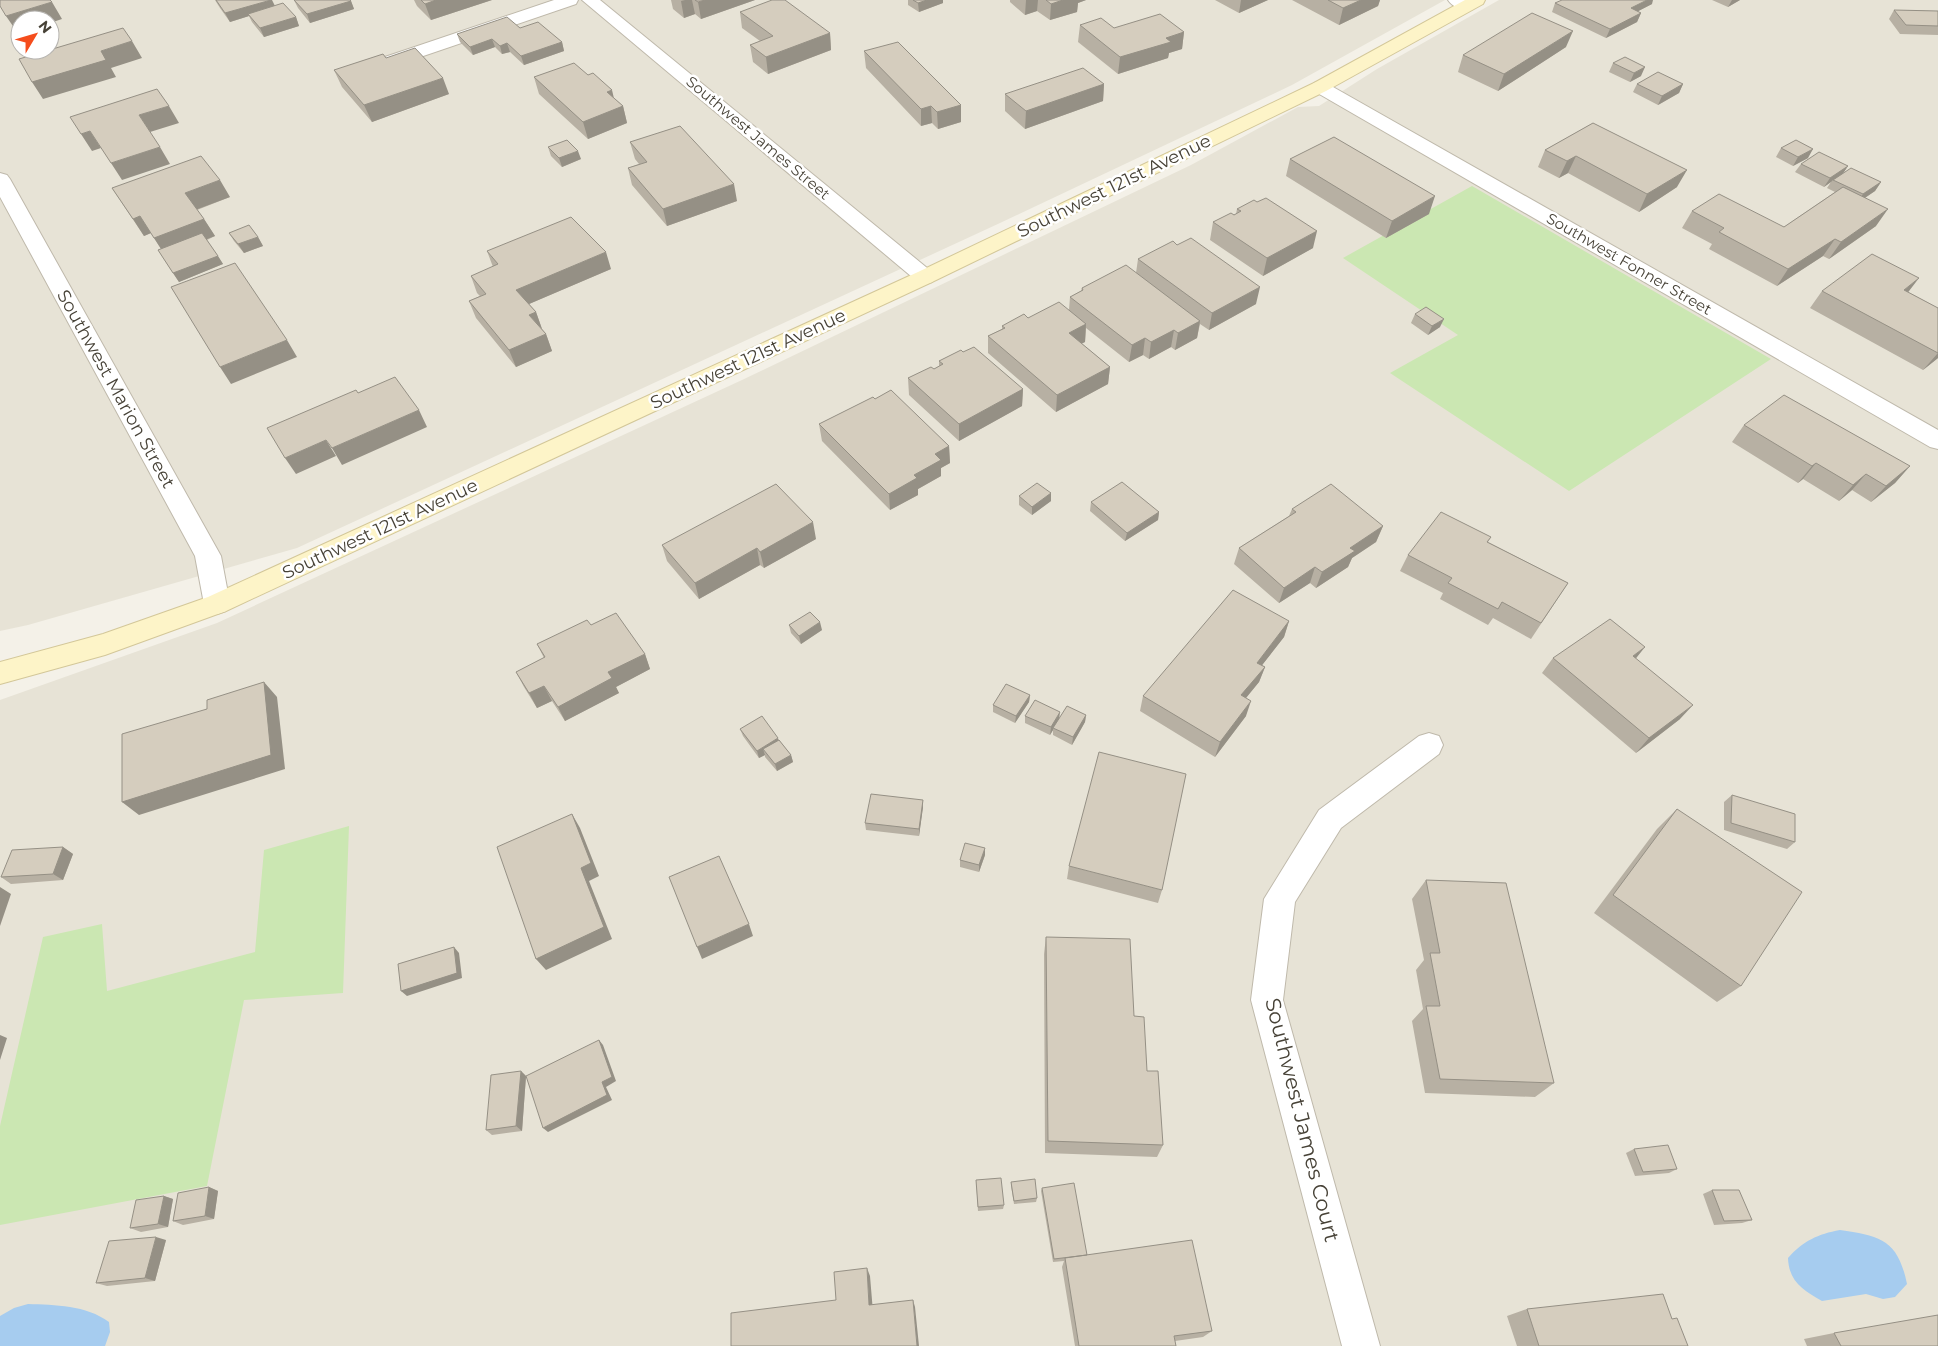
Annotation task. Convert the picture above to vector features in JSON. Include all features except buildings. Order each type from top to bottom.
[{"type":"main road","name":"Southwest 121st Avenue","points":[[0,673],[106,644],[217,604],[925,277],[1320,87],[1466,2]]},
{"type":"street","points":[[372,67],[570,0]]},
{"type":"street","name":"Southwest James Street","points":[[590,0],[925,277]]},
{"type":"street","name":"Southwest Fonner Street","points":[[1320,87],[1938,441]]},
{"type":"street","name":"Southwest Marion Street","points":[[0,179],[208,556],[217,604]]},
{"type":"street","name":"Southwest James Court","points":[[1361,1346],[1267,1000],[1280,899],[1330,819],[1429,745]]},
{"type":"shaded area","points":[[0,0],[1445,0],[1292,85],[1000,223],[297,548],[28,625],[0,631]]},
{"type":"shaded area","points":[[1499,0],[1938,0],[1938,1346],[0,1346],[0,700],[217,623],[742,380],[1191,165],[1298,107],[1319,106],[1377,69]]},
{"type":"green space","points":[[1472,186],[1771,359],[1569,491],[1390,373],[1458,335],[1343,258]]},
{"type":"green space","points":[[349,826],[343,993],[244,1000],[207,1186],[0,1225],[0,1126],[43,937],[102,924],[107,991],[255,952],[264,850]]},
{"type":"water","points":[[1840,1230],[1877,1238],[1893,1249],[1903,1269],[1907,1284],[1895,1297],[1883,1299],[1866,1294],[1822,1301],[1798,1284],[1791,1273],[1788,1258],[1811,1239]]},
{"type":"water","points":[[28,1304],[70,1307],[100,1316],[109,1322],[110,1332],[105,1346],[0,1346],[0,1316],[14,1308]]}]
